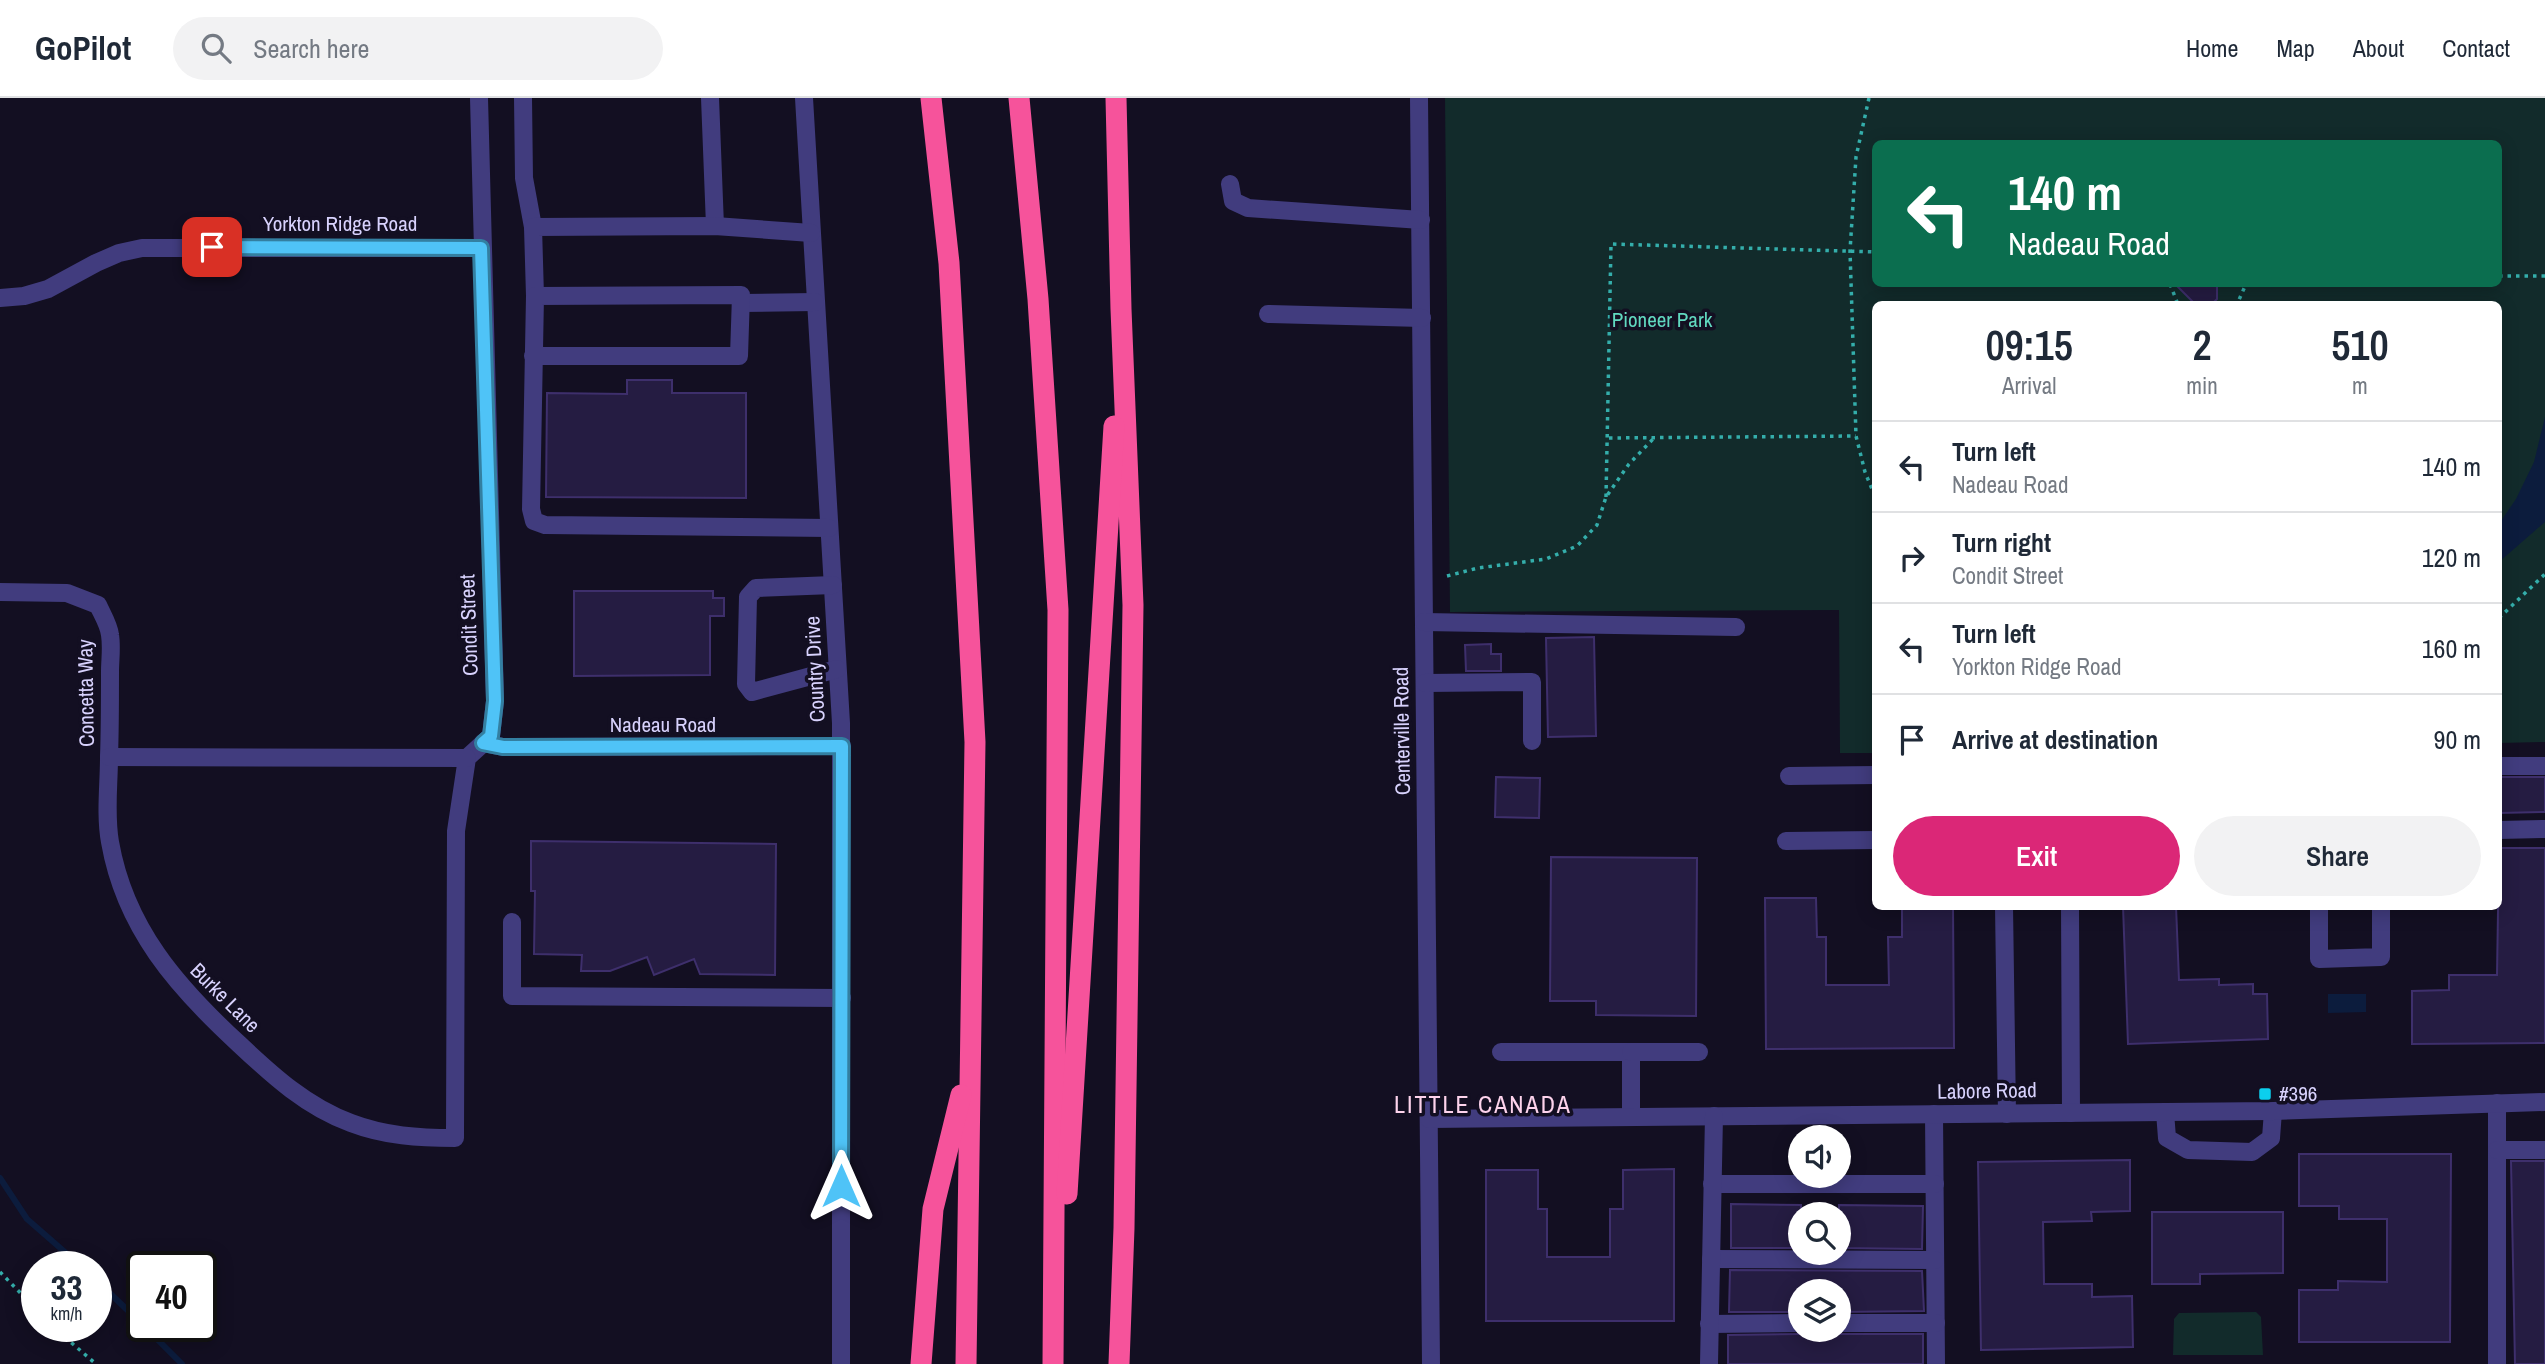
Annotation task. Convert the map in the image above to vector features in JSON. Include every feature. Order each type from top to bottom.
[{"type":"highway","points":[[931,98],[949,263],[975,728],[965,1364]]},
{"type":"highway","points":[[1019,98],[1038,299],[1058,610],[1055,1364]]},
{"type":"highway","points":[[1116,98],[1133,605],[1124,1214],[1119,1364]]},
{"type":"highway","points":[[1055,1364],[1121,309]]},
{"type":"highway","points":[[921,1364],[933,1209],[970,1059]]},
{"type":"street","name":"Condit Street","points":[[467,758],[491,736],[495,701],[479,98]]},
{"type":"street","points":[[523,98],[524,178],[533,227],[535,296],[531,509],[534,521],[545,525],[829,528]]},
{"type":"street","points":[[710,98],[715,226]]},
{"type":"street","name":"Country Drive","points":[[804,98],[842,746],[841,1364]]},
{"type":"street","name":"Centerville Road","points":[[1419,98],[1431,1364]]},
{"type":"street","points":[[1230,184],[1233,201],[1248,208],[1421,220]]},
{"type":"street","points":[[533,227],[715,226],[811,233]]},
{"type":"street","name":"Yorkton Ridge Road","points":[[0,298],[23,296],[48,289],[107,258],[142,248],[481,248]]},
{"type":"street","points":[[533,356],[739,356],[741,295],[535,296]]},
{"type":"street","points":[[740,303],[816,302]]},
{"type":"street","points":[[1268,314],[1422,318]]},
{"type":"street","points":[[833,585],[756,588],[748,597],[746,684],[752,692],[838,668]]},
{"type":"street","name":"Concetta Way","points":[[0,592],[67,593],[99,605],[110,633],[110,757]]},
{"type":"street","points":[[1424,622],[1736,628]]},
{"type":"street","points":[[1425,683],[1532,682],[1532,741]]},
{"type":"street","name":"Nadeau Road","points":[[483,743],[516,747],[842,746]]},
{"type":"street","points":[[110,757],[467,758]]},
{"type":"street","name":"Burke Lane","points":[[110,757],[108,829],[119,878],[147,940],[168,971],[199,1007],[291,1091],[323,1111],[380,1132],[417,1138],[456,1138],[456,831],[467,758]]},
{"type":"street","points":[[2502,766],[2545,765]]},
{"type":"street","points":[[1789,776],[1872,775]]},
{"type":"street","points":[[2502,830],[2545,829]]},
{"type":"street","points":[[1786,841],[1872,840]]},
{"type":"street","points":[[2004,910],[2007,1114]]},
{"type":"street","points":[[2070,910],[2071,1113]]},
{"type":"street","points":[[2319,910],[2319,959],[2381,957],[2381,910]]},
{"type":"street","points":[[512,922],[512,996],[842,998]]},
{"type":"street","points":[[1501,1052],[1699,1052]]},
{"type":"street","points":[[1631,1052],[1631,1117]]},
{"type":"street","name":"Labore Road","points":[[1429,1119],[2273,1111],[2545,1102]]},
{"type":"street","points":[[2497,1103],[2497,1364]]},
{"type":"street","points":[[2165,1112],[2167,1138],[2188,1150],[2252,1152],[2272,1138],[2273,1111]]},
{"type":"street","points":[[1934,1114],[1936,1364]]},
{"type":"street","points":[[1709,1364],[1714,1116]]},
{"type":"street","points":[[2497,1150],[2545,1150]]},
{"type":"street","points":[[1712,1184],[1934,1184]]},
{"type":"street","points":[[1711,1259],[1935,1260]]},
{"type":"street","points":[[1709,1324],[1788,1323]]},
{"type":"street","points":[[1851,1323],[1936,1323]]},
{"type":"path","points":[[1869,98],[1856,157],[1850,251],[1856,436],[1872,489]]},
{"type":"path","points":[[1447,576],[1478,568],[1546,559],[1577,546],[1597,525],[1606,497],[1609,438],[1611,244],[1872,252]]},
{"type":"path","points":[[2502,276],[2545,276]]},
{"type":"path","points":[[1609,438],[1856,436]]},
{"type":"path","points":[[1606,497],[1629,464],[1654,438]]},
{"type":"path","points":[[2502,615],[2545,574]]},
{"type":"path","points":[[0,1272],[21,1294]]},
{"type":"path","points":[[71,1342],[96,1364]]},
{"type":"green space","name":"Pioneer Park","points":[[1445,98],[2545,98],[2545,742],[2502,743],[2502,301],[1872,301],[1872,753],[1840,753],[1839,610],[1450,612]]},
{"type":"green space","points":[[2256,1312],[2261,1317],[2263,1355],[2173,1355],[2174,1319],[2179,1313]]},
{"type":"water","points":[[2545,417],[2545,522],[2502,559],[2502,520],[2516,499],[2534,462]]},
{"type":"water","points":[[2328,994],[2366,994],[2366,1012],[2328,1013]]},
{"type":"building","points":[[2178,287],[2217,287],[2215,301],[2192,301]]},
{"type":"building","points":[[627,380],[672,380],[672,393],[746,393],[746,498],[546,497],[547,393],[627,394]]},
{"type":"building","points":[[574,591],[713,591],[713,598],[724,598],[724,616],[710,616],[710,675],[574,676]]},
{"type":"building","points":[[1594,637],[1596,736],[1548,737],[1546,638]]},
{"type":"building","points":[[1491,644],[1491,654],[1501,654],[1501,671],[1466,671],[1465,645]]},
{"type":"building","points":[[1496,777],[1540,778],[1539,818],[1495,817]]},
{"type":"building","points":[[2502,777],[2545,777],[2545,812],[2502,813]]},
{"type":"building","points":[[531,841],[776,844],[775,975],[700,974],[694,959],[654,975],[647,957],[610,971],[581,971],[582,955],[534,954],[535,891],[531,891]]},
{"type":"building","points":[[2502,848],[2545,848],[2545,1043],[2412,1044],[2412,991],[2449,990],[2449,975],[2497,975],[2498,910],[2502,910]]},
{"type":"building","points":[[1551,857],[1697,858],[1696,1016],[1596,1015],[1596,1001],[1550,1001]]},
{"type":"building","points":[[1765,898],[1816,898],[1817,937],[1826,937],[1826,985],[1889,985],[1888,937],[1902,937],[1902,910],[1953,910],[1954,1048],[1766,1049]]},
{"type":"building","points":[[2123,910],[2176,910],[2179,980],[2219,979],[2219,985],[2253,984],[2253,994],[2267,994],[2268,1039],[2128,1044]]},
{"type":"building","points":[[2299,1154],[2451,1154],[2450,1342],[2299,1342],[2299,1290],[2338,1290],[2338,1281],[2387,1282],[2387,1219],[2339,1219],[2339,1206],[2299,1206]]},
{"type":"building","points":[[2130,1160],[2130,1211],[2091,1212],[2092,1221],[2043,1222],[2044,1284],[2092,1284],[2092,1297],[2132,1296],[2133,1347],[1981,1350],[1978,1162]]},
{"type":"building","points":[[2511,1161],[2545,1161],[2545,1364],[2515,1364]]},
{"type":"building","points":[[1674,1169],[1674,1321],[1486,1321],[1486,1170],[1538,1170],[1538,1209],[1547,1209],[1547,1257],[1610,1257],[1610,1209],[1623,1209],[1623,1170]]},
{"type":"building","points":[[1731,1204],[1788,1205],[1788,1248],[1731,1248]]},
{"type":"building","points":[[1851,1205],[1923,1206],[1922,1249],[1851,1248]]},
{"type":"building","points":[[2152,1212],[2283,1212],[2283,1273],[2200,1274],[2200,1284],[2152,1284]]},
{"type":"building","points":[[1730,1270],[1922,1271],[1924,1311],[1851,1312],[1851,1279],[1788,1279],[1788,1312],[1729,1312]]},
{"type":"building","points":[[1788,1334],[1788,1342],[1851,1342],[1851,1334],[1923,1334],[1923,1364],[1728,1364],[1728,1335]]},
{"type":"waterway","points":[[0,1178],[27,1219],[64,1251]]},
{"type":"waterway","points":[[112,1295],[126,1309]]},
{"type":"waterway","points":[[160,1342],[182,1364]]},
{"type":"place","name":"#396","points":[[2265,1094]]},
{"type":"district","name":"LITTLE CANADA","points":[[1483,1105]]},
{"type":"route","points":[[212,247],[481,248],[495,701],[491,736],[483,743],[503,747],[842,746],[841,1186]]}]
